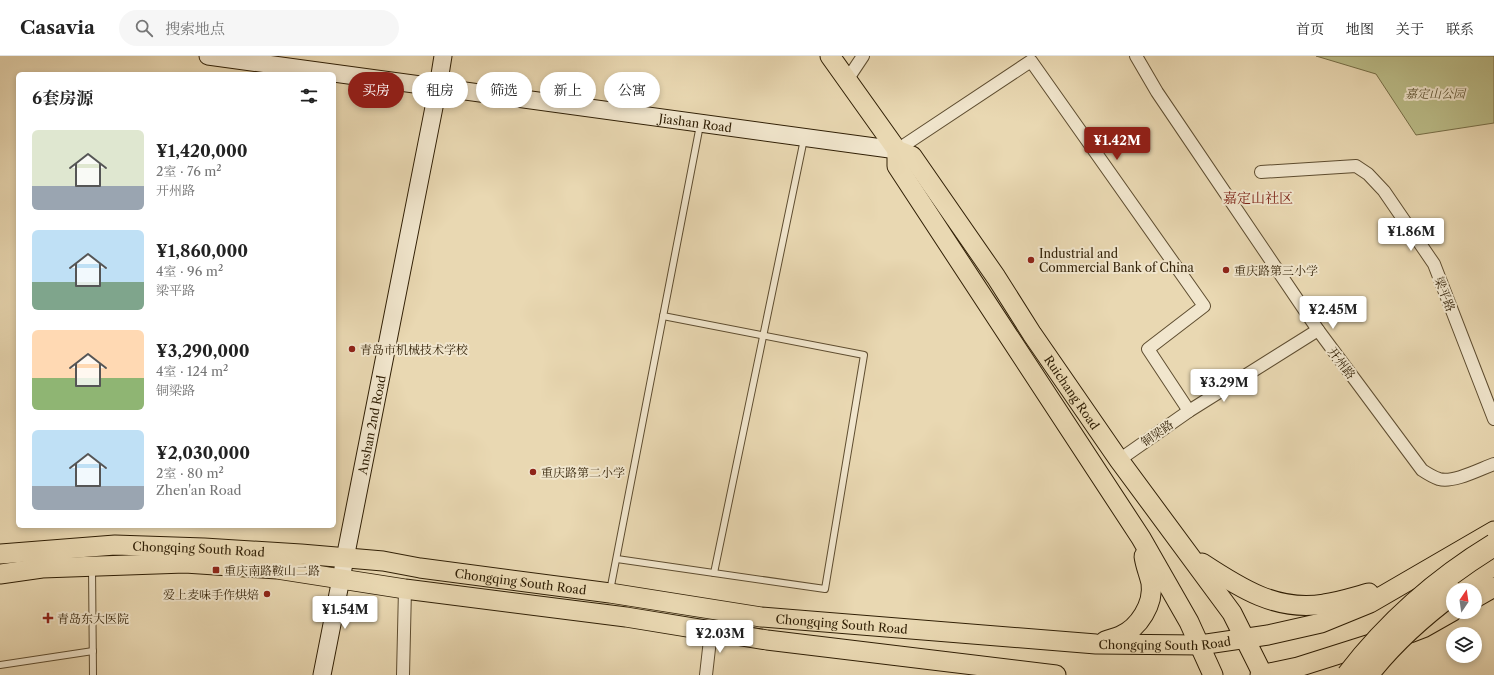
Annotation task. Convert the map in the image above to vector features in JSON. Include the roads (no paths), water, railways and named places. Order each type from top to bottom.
[{"type":"highway","points":[[1348,675],[1366,652],[1426,593],[1468,561],[1494,545]]},
{"type":"highway","points":[[1466,583],[1494,564]]},
{"type":"highway","points":[[1367,675],[1406,633],[1446,598]]},
{"type":"main road","name":"Ruichang Road","points":[[830,56],[897,150],[912,156],[996,277],[1032,334],[1118,460],[1192,557],[1232,613],[1262,675]]},
{"type":"main road","name":"Ruichang Road","points":[[897,150],[897,166],[1141,538],[1189,622],[1213,675]]},
{"type":"main road","name":"Chongqing South Road","points":[[0,554],[115,545],[204,548],[344,558],[383,561],[420,568],[610,593],[761,617],[1096,644],[1200,645],[1245,639],[1321,623],[1370,603],[1494,531]]},
{"type":"main road","points":[[1096,644],[1121,636],[1134,626],[1148,604],[1151,584],[1144,558],[1141,538]]},
{"type":"main road","points":[[1192,557],[1250,593],[1273,602],[1291,605],[1307,606],[1325,604],[1403,584]]},
{"type":"main road","name":"Chongqing South Road","points":[[0,574],[42,568],[185,563],[277,569],[405,589],[626,617],[767,640],[1056,675]]},
{"type":"main road","points":[[1482,594],[1494,587]]},
{"type":"main road","points":[[1356,675],[1375,658],[1446,615]]},
{"type":"main road","points":[[1262,675],[1298,667],[1424,628]]},
{"type":"street","name":"Jiashan Road","points":[[208,56],[327,72]]},
{"type":"street","name":"Anshan 2nd Road","points":[[440,72],[443,56]]},
{"type":"street","points":[[847,80],[863,56]]},
{"type":"street","name":"开州路","points":[[1136,56],[1156,92],[1318,330],[1422,470],[1430,476],[1441,480],[1452,479],[1494,464]]},
{"type":"street","points":[[897,150],[1031,61],[1204,306],[1148,349],[1189,411]]},
{"type":"street","name":"Jiashan Road","points":[[336,73],[412,83]]},
{"type":"street","name":"Jiashan Road","points":[[468,91],[897,150]]},
{"type":"street","name":"Anshan 2nd Road","points":[[322,675],[434,108]]},
{"type":"street","name":"梁平路","points":[[1261,172],[1356,166],[1368,174],[1384,191],[1434,264],[1494,419]]},
{"type":"street","name":"铜梁路","points":[[1118,460],[1189,411],[1318,330]]},
{"type":"street","points":[[403,675],[405,589]]},
{"type":"street","points":[[706,675],[711,631]]},
{"type":"lane","points":[[610,593],[700,123]]},
{"type":"lane","points":[[714,573],[804,137]]},
{"type":"lane","points":[[617,559],[825,588],[864,355],[663,316]]},
{"type":"lane","points":[[92,566],[93,675]]},
{"type":"lane","points":[[0,665],[93,651]]},
{"type":"place","name":"Industrial and Commercial Bank of China","points":[[1031,260]]},
{"type":"place","name":"重庆路第三小学","points":[[1226,270]]},
{"type":"place","name":"青岛市机械技术学校","points":[[352,349]]},
{"type":"place","name":"重庆路第二小学","points":[[533,472]]},
{"type":"place","name":"重庆南路鞍山二路","points":[[216,570]]},
{"type":"place","name":"爱上麦味手作烘焙","points":[[267,594]]},
{"type":"place","name":"青岛东大医院","points":[[48,618]]},
{"type":"district","name":"嘉定山社区","points":[[1258,198]]},
{"type":"park label","name":"嘉定山公园","points":[[1435,93]]}]
